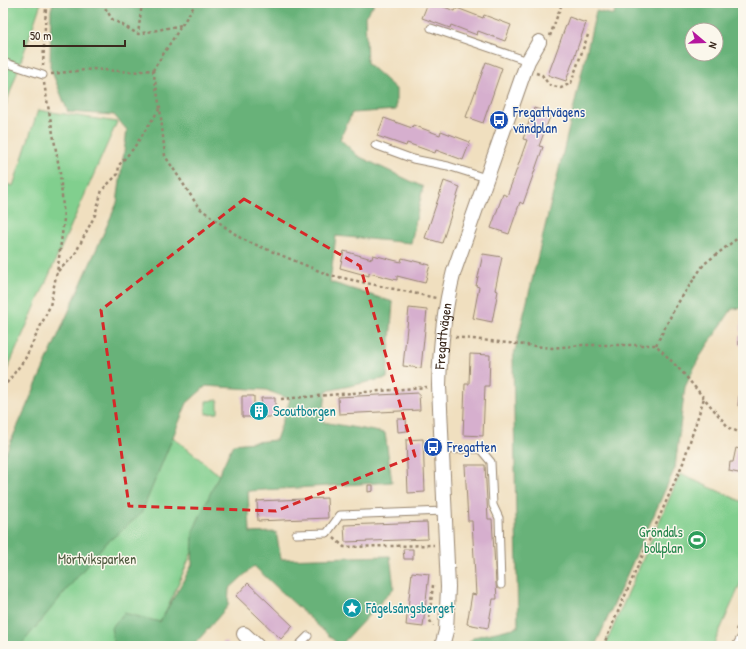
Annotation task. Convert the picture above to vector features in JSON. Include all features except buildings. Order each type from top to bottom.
[{"type":"street","name":"Fregattvägen","points":[[442,646],[446,631],[448,613],[448,587],[439,386],[442,335],[447,300],[454,271],[526,65],[539,42]]},
{"type":"street","points":[[244,634],[257,646]]},
{"type":"street","points":[[740,646],[743,640]]},
{"type":"lane","points":[[431,28],[526,65]]},
{"type":"lane","points":[[3,62],[42,75]]},
{"type":"lane","points":[[375,145],[413,159],[448,166],[486,178]]},
{"type":"lane","points":[[442,450],[480,449],[491,462],[493,505],[499,518],[501,586]]},
{"type":"lane","points":[[296,534],[327,532],[340,515],[445,511]]},
{"type":"lane","points":[[298,646],[308,636]]},
{"type":"path","points":[[3,388],[24,359],[50,306],[57,272],[64,219],[60,173],[42,75],[46,7],[48,3]]},
{"type":"path","points":[[102,3],[112,19],[138,34],[182,25]]},
{"type":"path","points":[[138,34],[142,3]]},
{"type":"path","points":[[196,3],[153,70],[160,108],[165,156],[200,208],[242,239],[329,275],[447,300]]},
{"type":"path","points":[[539,42],[550,38],[562,3]]},
{"type":"path","points":[[526,65],[542,75],[549,85],[561,88],[571,83],[589,32]]},
{"type":"path","points":[[42,75],[93,69],[130,72],[153,70]]},
{"type":"path","points":[[57,272],[74,256],[95,215],[102,190],[118,174],[119,165],[133,149],[160,108]]},
{"type":"path","points":[[656,345],[676,306],[704,264],[743,234]]},
{"type":"path","points":[[442,335],[552,348],[583,345],[656,345],[683,373],[729,428],[743,434]]},
{"type":"path","points":[[281,399],[439,386]]},
{"type":"path","points":[[603,646],[683,463],[704,398]]},
{"type":"path","points":[[327,532],[344,548],[446,545]]},
{"type":"path","points":[[431,624],[429,619],[433,585]]},
{"type":"highlighted area","points":[[244,199],[360,266],[415,456],[276,511],[129,506],[101,310]]},
{"type":"green space","points":[[3,3],[41,3],[3,113]]},
{"type":"green space","points":[[53,3],[375,3],[365,16],[367,63],[396,89],[396,110],[352,113],[340,139],[358,156],[423,187],[411,243],[336,236],[330,282],[393,302],[387,378],[326,391],[323,422],[385,433],[392,482],[248,491],[250,533],[276,532],[281,559],[390,556],[394,588],[340,646],[254,566],[229,589],[228,606],[193,646],[115,646],[111,628],[124,613],[160,622],[192,565],[193,531],[233,444],[276,440],[290,399],[266,390],[206,386],[187,403],[141,514],[103,546],[20,646],[3,646],[3,459],[117,203],[127,130],[114,115],[68,112],[50,67],[51,10]]},
{"type":"green space","points":[[616,3],[743,3],[743,308],[732,309],[699,358],[685,387],[675,468],[595,646],[465,646],[474,637],[518,627],[513,359],[596,11],[614,15]]},
{"type":"green space","points":[[38,110],[117,122],[3,379],[3,183],[13,186]]},
{"type":"green space","name":"Mörtviksparken","points":[[91,370],[224,479],[151,646],[3,646]]},
{"type":"green space","points":[[218,400],[218,413],[206,414],[206,401]]},
{"type":"green space","name":"Gröndals bollplan","points":[[680,474],[743,502],[743,578],[713,646],[605,646]]},
{"type":"place","name":"Fregattvägens vändplan","points":[[499,120]]},
{"type":"place","name":"Scoutborgen","points":[[259,411]]},
{"type":"place","name":"Fregatten","points":[[433,447]]},
{"type":"place","name":"Gröndals bollplan","points":[[697,540]]},
{"type":"place","name":"Fågelsångsberget","points":[[352,608]]}]
